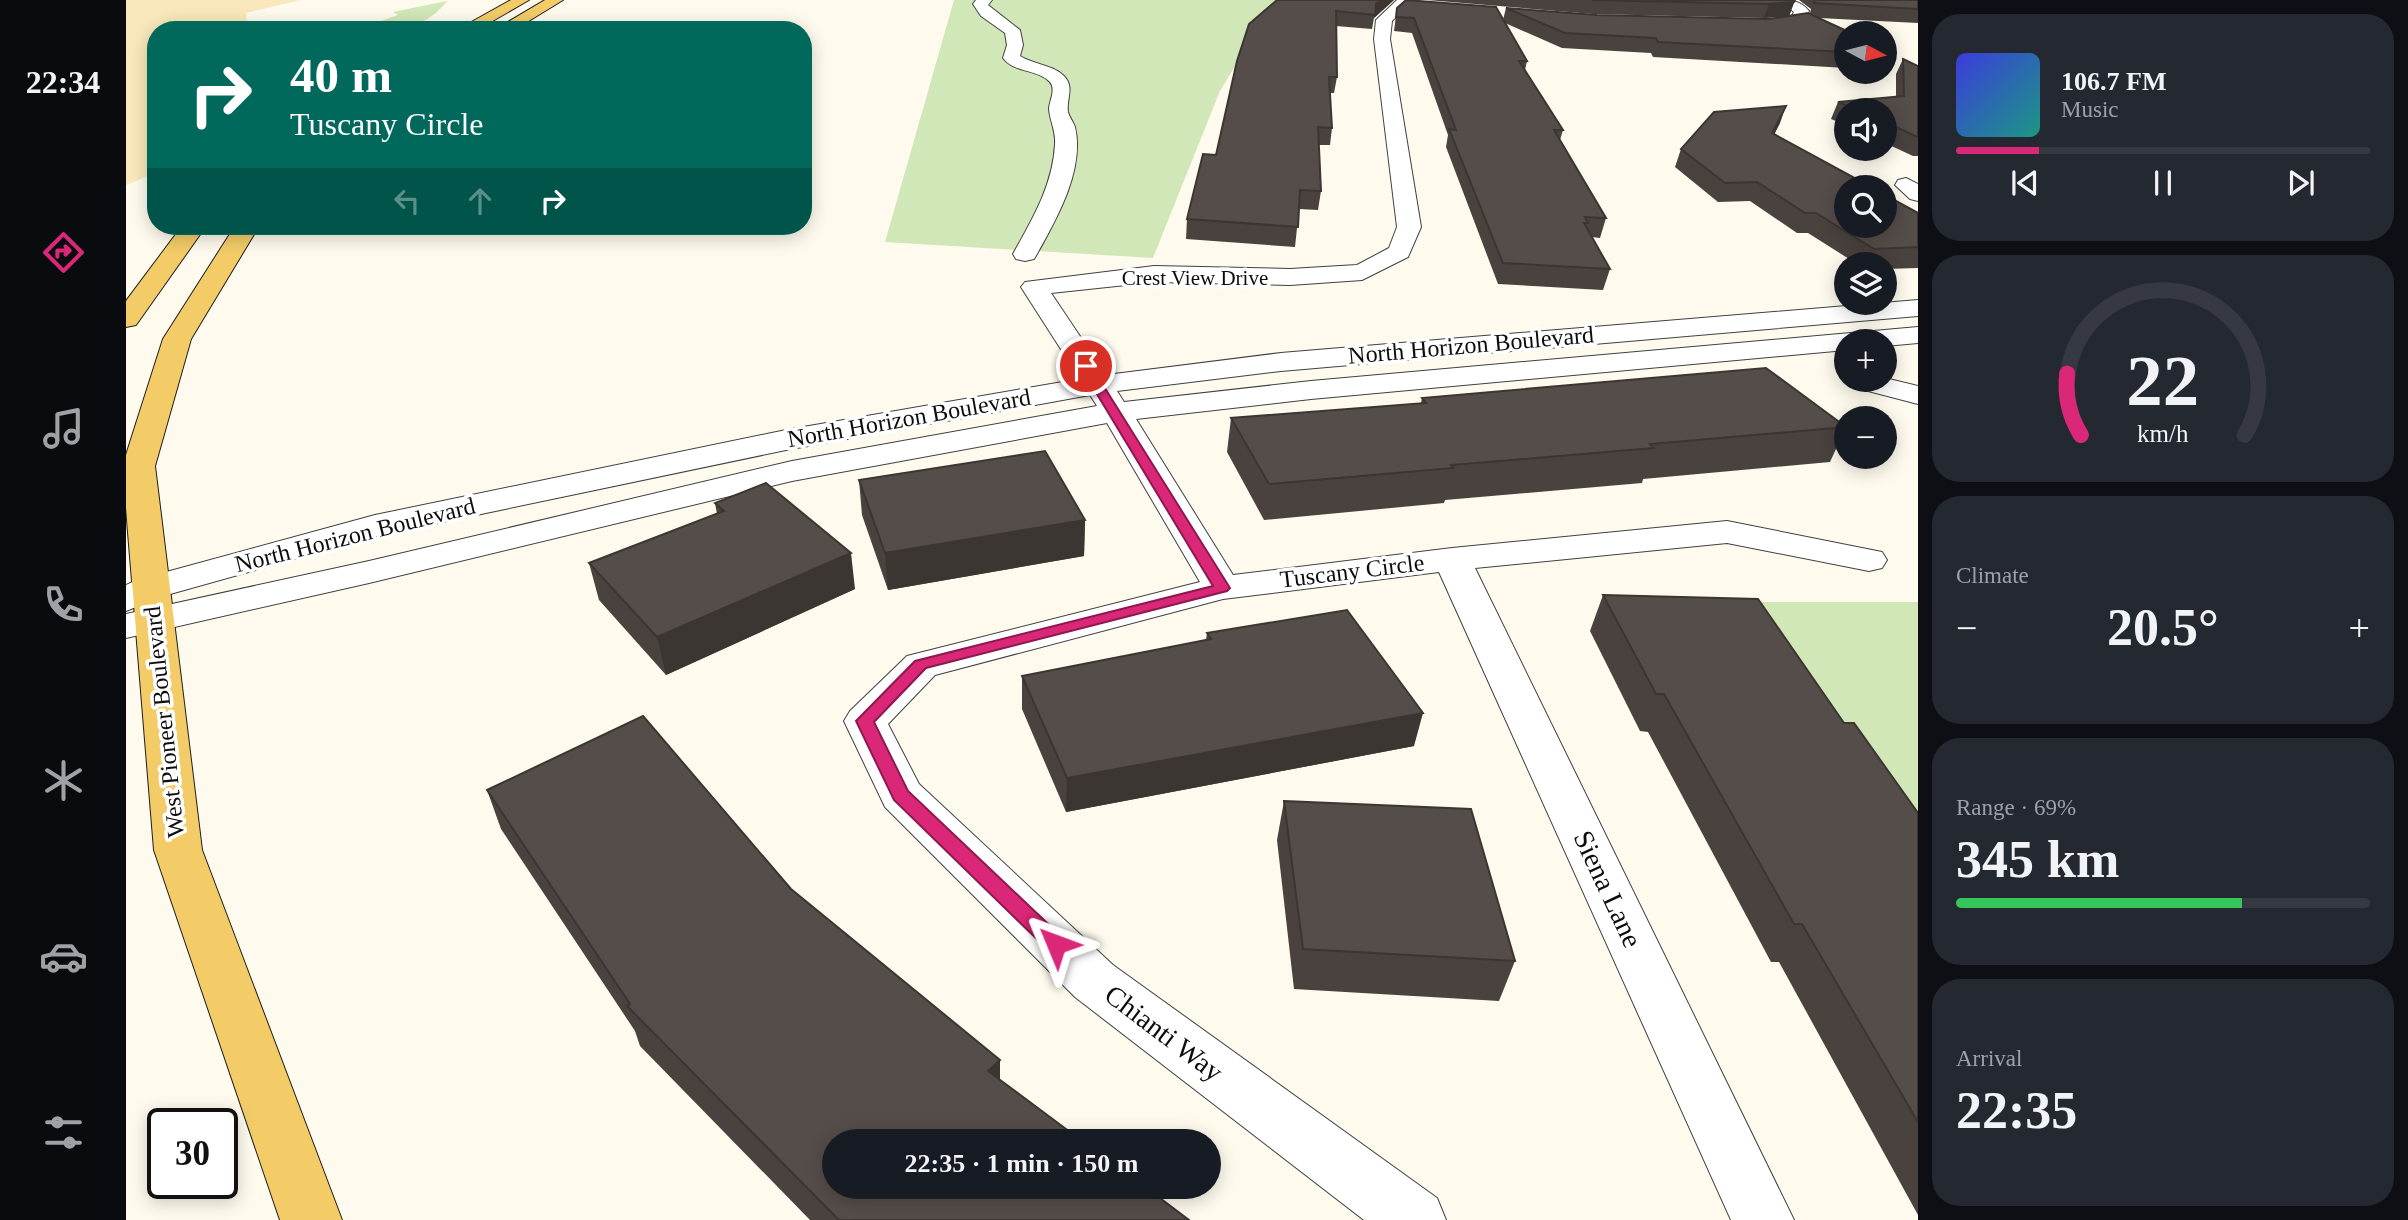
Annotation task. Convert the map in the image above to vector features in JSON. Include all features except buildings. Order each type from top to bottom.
[{"type":"main road","points":[[482,21],[522,0]]},
{"type":"main road","points":[[518,21],[556,0]]},
{"type":"main road","points":[[126,319],[187,235]]},
{"type":"main road","name":"West Pioneer Boulevard","points":[[241,235],[177,339],[139,466],[139,609],[178,850],[311,1220]]},
{"type":"street","points":[[985,0],[980,4],[985,12],[1015,33],[1017,41],[1011,58],[1059,80],[1061,86],[1059,115],[1065,126],[1064,166],[1048,215],[1026,254]]},
{"type":"street","points":[[1739,26],[1797,22],[1802,11],[1785,0]]},
{"type":"street","name":"Crest View Drive","points":[[1222,588],[1107,399],[1034,287],[1154,274],[1290,277],[1362,272],[1399,252],[1409,227],[1382,39],[1384,20],[1408,5]]},
{"type":"street","name":"North Horizon Boulevard","points":[[139,609],[792,471],[1281,362],[1918,308]]},
{"type":"street","points":[[1897,337],[1918,335]]},
{"type":"street","name":"North Horizon Boulevard","points":[[139,609],[389,523],[786,440],[1107,399],[1311,390],[1834,343]]},
{"type":"street","points":[[1897,390],[1918,395]]},
{"type":"street","name":"Tuscany Circle","points":[[865,721],[920,664],[1222,588],[1452,559],[1727,533],[1869,560]]},
{"type":"street","name":"Siena Lane","points":[[1452,559],[1763,1220]]},
{"type":"street","name":"Chianti Way","points":[[865,721],[901,795],[1094,981],[1415,1220]]},
{"type":"green space","points":[[954,0],[1275,0],[1220,91],[1153,258],[885,242]]},
{"type":"green space","points":[[447,1],[423,21],[381,21],[398,15],[393,12]]},
{"type":"green space","points":[[1705,602],[1918,602],[1918,904]]},
{"type":"sand","points":[[126,0],[301,0],[246,13],[246,21],[147,21],[147,177],[126,185]]},
{"type":"route","points":[[1056,944],[901,795],[865,721],[920,664],[1222,588],[1086,366]]}]
